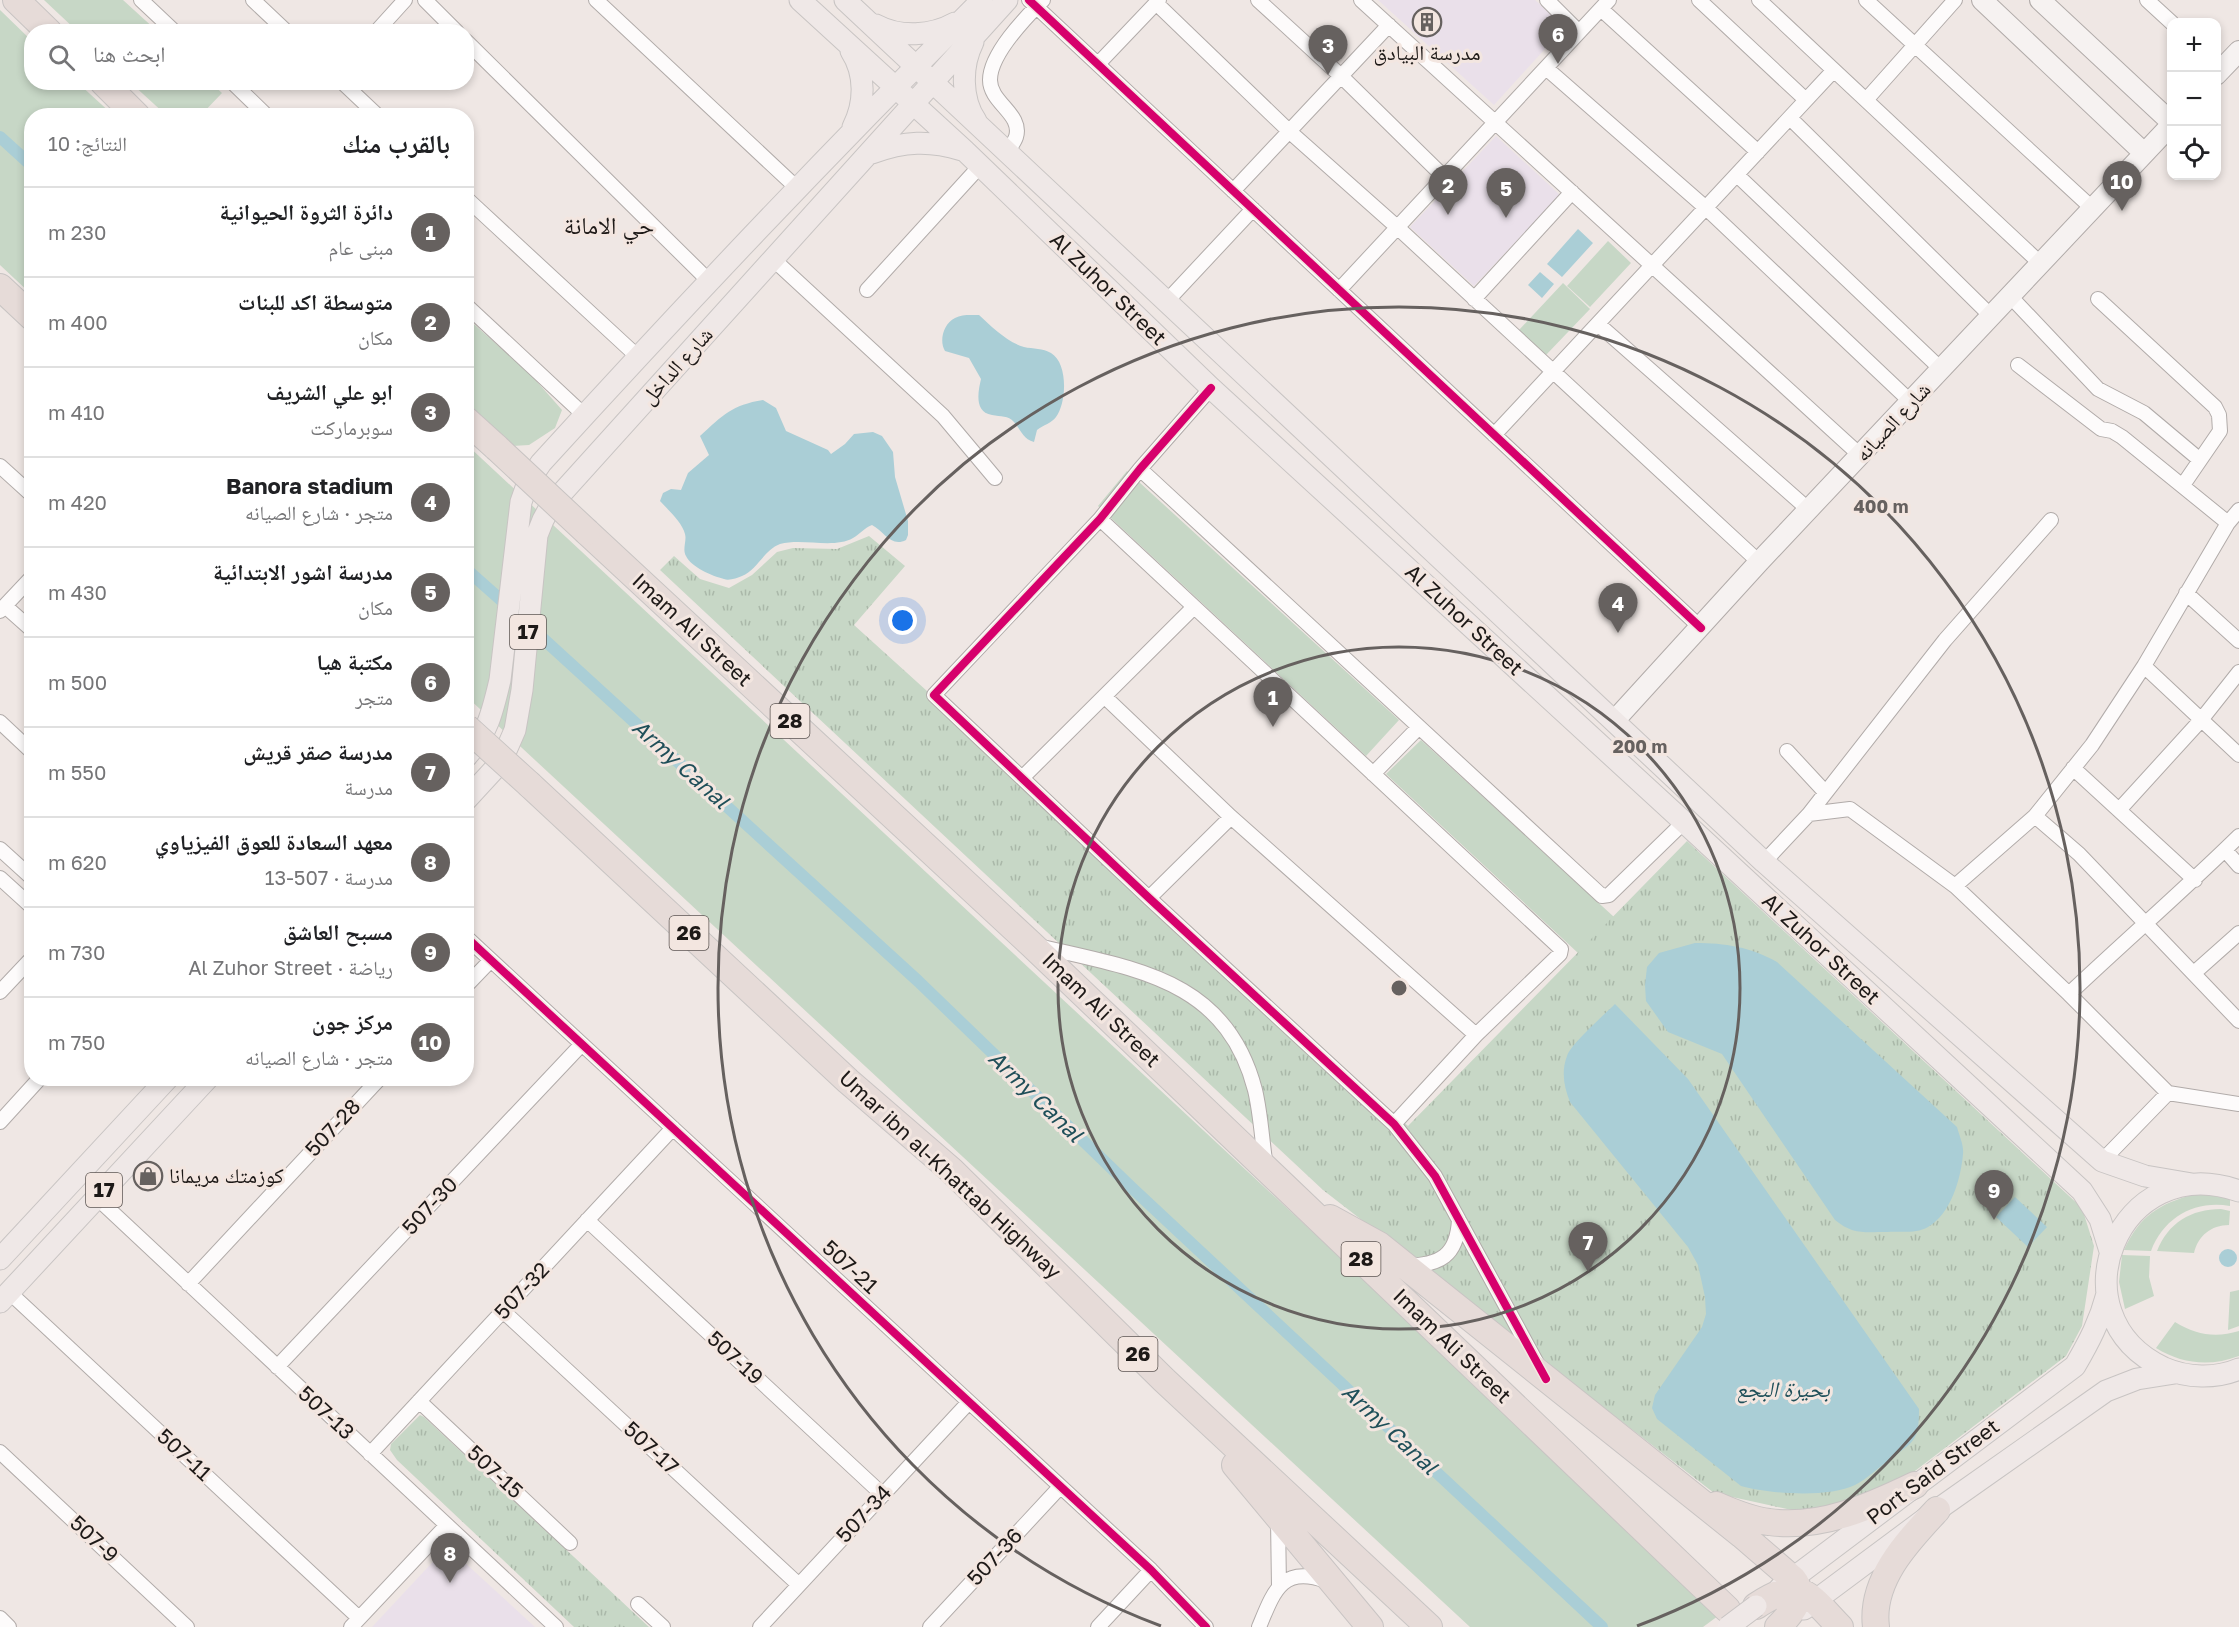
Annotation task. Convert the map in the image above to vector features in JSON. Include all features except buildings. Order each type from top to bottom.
[{"type":"highway","points":[[16,0],[42,24]]},
{"type":"highway","points":[[111,90],[129,108]]},
{"type":"highway","points":[[0,287],[24,310]]},
{"type":"highway","name":"Imam Ali Street","points":[[474,427],[1032,945],[1302,1203],[1727,1618]]},
{"type":"highway","name":"Umar ibn al-Khattab Highway","points":[[474,734],[848,1081],[951,1170],[1164,1380],[1429,1627]]},
{"type":"highway","points":[[1302,1203],[1371,1239],[1688,1491],[1797,1593],[1840,1627]]},
{"type":"highway","points":[[1164,1380],[1370,1627]]},
{"type":"highway","points":[[1688,1491],[1743,1516],[1767,1522],[1796,1523],[1845,1515],[1915,1485]]},
{"type":"highway","points":[[1876,1627],[1876,1607],[1887,1575],[1903,1547],[1937,1510]]},
{"type":"highway","points":[[1756,1606],[1775,1595],[1797,1593]]},
{"type":"highway","points":[[1779,1627],[1791,1612],[1797,1593]]},
{"type":"main road","name":"Al Zuhor Street","points":[[800,0],[980,166],[1211,388],[2082,1191],[2100,1219],[2110,1251]]},
{"type":"main road","name":"Al Zuhor Street","points":[[845,0],[983,132],[1615,720],[1764,862],[2102,1161],[2145,1176],[2192,1184]]},
{"type":"main road","name":"شارع الداخل","points":[[474,792],[501,762],[515,730],[522,690],[537,536],[551,506],[933,83],[971,25],[982,0]]},
{"type":"main road","name":"شارع الداخل","points":[[474,748],[480,742],[490,719],[500,680],[521,502],[528,482],[555,448],[638,357],[895,87],[915,67],[1007,0]]},
{"type":"main road","points":[[865,19],[880,27],[914,34],[971,25],[964,83],[967,100],[983,132]]},
{"type":"main road","points":[[844,41],[855,58],[862,87],[858,117],[849,135]]},
{"type":"main road","points":[[869,154],[892,146],[916,142],[941,144],[964,151]]},
{"type":"main road","points":[[821,165],[843,184]]},
{"type":"main road","points":[[1684,822],[1703,804]]},
{"type":"main road","name":"17","points":[[0,1259],[161,1086]]},
{"type":"main road","name":"17","points":[[5,1297],[201,1086]]},
{"type":"main road","points":[[2236,1372],[2202,1377],[2175,1372],[2150,1361],[2130,1343],[2115,1320],[2107,1294],[2106,1272],[2110,1251],[2122,1226],[2141,1205],[2165,1191],[2192,1184],[2222,1185],[2239,1191]]},
{"type":"main road","name":"Port Said Street","points":[[1797,1593],[1915,1485],[2075,1366],[2096,1328],[2107,1294]]},
{"type":"main road","name":"Port Said Street","points":[[1797,1593],[1937,1510],[2106,1391],[2137,1379],[2175,1372]]},
{"type":"main road","points":[[1727,1618],[1756,1606]]},
{"type":"street","points":[[141,0],[167,24]]},
{"type":"street","points":[[253,0],[278,24]]},
{"type":"street","points":[[382,24],[405,0]]},
{"type":"street","points":[[425,0],[449,24]]},
{"type":"street","points":[[596,0],[798,189]]},
{"type":"street","points":[[1258,0],[1341,76],[1444,177]]},
{"type":"street","points":[[1361,0],[1861,456]]},
{"type":"street","points":[[1699,0],[1806,100]]},
{"type":"street","points":[[1759,0],[2041,264]]},
{"type":"street","points":[[1866,0],[2092,208]]},
{"type":"street","points":[[1866,100],[1955,0]]},
{"type":"street","points":[[1982,0],[2144,153]]},
{"type":"street","points":[[2040,0],[2167,118]]},
{"type":"street","points":[[2147,0],[2167,18]]},
{"type":"street","points":[[1098,64],[1157,1],[1290,132],[1397,227],[1760,562]]},
{"type":"street","points":[[1550,1],[1579,32]]},
{"type":"street","points":[[1007,154],[1016,137],[1017,128],[1013,117],[994,96],[990,82],[992,67],[1001,50],[1036,2],[1098,64],[1701,628]]},
{"type":"street","points":[[1339,290],[1605,4],[1758,152]]},
{"type":"street","points":[[1233,191],[1389,25]]},
{"type":"street","points":[[474,49],[709,281]]},
{"type":"street","points":[[2221,67],[2239,51]]},
{"type":"street","points":[[1546,68],[1706,208],[1911,402]]},
{"type":"street","points":[[1494,435],[1834,70]]},
{"type":"street","points":[[249,90],[261,108]]},
{"type":"street","points":[[350,90],[370,108]]},
{"type":"street","points":[[1790,118],[1991,316]]},
{"type":"street","name":"شارع الصيانه","points":[[1615,720],[2169,126]]},
{"type":"street","points":[[867,290],[980,166]]},
{"type":"street","points":[[1737,175],[1942,370]]},
{"type":"street","points":[[1474,299],[1572,192]]},
{"type":"street","points":[[474,205],[638,357]]},
{"type":"street","points":[[1166,302],[1253,209]]},
{"type":"street","points":[[774,260],[943,416],[995,478]]},
{"type":"street","points":[[2010,296],[2098,389],[2144,413],[2200,459]]},
{"type":"street","points":[[2098,299],[2215,407],[2219,415],[2220,431],[2183,485]]},
{"type":"street","points":[[474,312],[584,416]]},
{"type":"street","points":[[1598,324],[1809,510]]},
{"type":"street","points":[[2018,365],[2101,429],[2117,434],[2228,523]]},
{"type":"street","points":[[1211,388],[1140,469],[1100,519],[934,695],[1149,898],[1394,1124],[1435,1176],[1546,1379]]},
{"type":"street","points":[[0,466],[24,488]]},
{"type":"street","points":[[1140,469],[1602,896],[1608,895],[1684,822]]},
{"type":"street","points":[[1955,886],[2035,816],[2092,745],[2144,666],[2228,523],[2239,510]]},
{"type":"street","points":[[1100,519],[1561,949],[1560,954],[1476,1035],[1394,1124]]},
{"type":"street","points":[[1764,862],[1809,814],[1945,640],[2051,520]]},
{"type":"street","points":[[24,584],[4,603],[24,622]]},
{"type":"street","points":[[2186,592],[2239,641]]},
{"type":"street","points":[[1022,778],[1194,606]]},
{"type":"street","points":[[2144,666],[2239,755]]},
{"type":"street","points":[[2119,810],[2201,720],[2239,672]]},
{"type":"street","points":[[1105,697],[1231,817],[1476,1035]]},
{"type":"street","points":[[0,723],[24,745]]},
{"type":"street","points":[[1373,774],[1419,727]]},
{"type":"street","points":[[1787,750],[1826,792]]},
{"type":"street","points":[[2073,768],[2195,880]]},
{"type":"street","points":[[1809,814],[1850,808],[1955,886],[2168,1093],[2239,1104]]},
{"type":"street","points":[[2035,816],[2079,854],[2239,1021]]},
{"type":"street","points":[[1149,898],[1231,817]]},
{"type":"street","points":[[2068,994],[2144,923],[2195,880],[2239,836]]},
{"type":"street","points":[[0,849],[24,871]]},
{"type":"street","points":[[2225,850],[2239,866]]},
{"type":"street","points":[[0,878],[24,900]]},
{"type":"street","points":[[2194,973],[2239,933]]},
{"type":"street","name":"507-21","points":[[474,944],[1151,1570],[1206,1627]]},
{"type":"street","points":[[1032,945],[1155,976],[1185,992],[1212,1013],[1227,1030],[1249,1070],[1255,1092],[1266,1169]]},
{"type":"street","points":[[474,978],[491,960]]},
{"type":"street","points":[[0,992],[24,966]]},
{"type":"street","name":"507-30","points":[[277,1367],[582,1044]]},
{"type":"street","points":[[0,1122],[33,1086]]},
{"type":"street","name":"507-28","points":[[188,1284],[373,1086]]},
{"type":"street","points":[[2102,1161],[2168,1093]]},
{"type":"street","name":"507-32","points":[[370,1454],[673,1128]]},
{"type":"street","name":"507-13","points":[[97,1198],[556,1627]]},
{"type":"street","name":"507-19","points":[[587,1220],[883,1495]]},
{"type":"street","points":[[1404,1266],[1431,1263],[1450,1252],[1457,1243],[1459,1220]]},
{"type":"street","name":"507-11","points":[[5,1297],[355,1623]]},
{"type":"street","name":"507-17","points":[[503,1311],[799,1585]]},
{"type":"street","name":"507-15","points":[[419,1401],[570,1543]]},
{"type":"street","name":"507-34","points":[[760,1627],[969,1402]]},
{"type":"street","name":"507-9","points":[[0,1452],[188,1627]]},
{"type":"street","name":"507-36","points":[[930,1627],[1060,1487]]},
{"type":"street","points":[[1278,1516],[1279,1587]]},
{"type":"street","points":[[355,1623],[447,1526]]},
{"type":"street","points":[[1098,1627],[1151,1570]]},
{"type":"street","points":[[1256,1626],[1279,1587],[1294,1576],[1306,1575],[1335,1585]]},
{"type":"street","points":[[638,1604],[663,1627]]},
{"type":"street","points":[[0,1618],[9,1627]]},
{"type":"shaded area","points":[[1378,0],[1535,0],[1565,27],[1494,105]]},
{"type":"shaded area","points":[[1496,136],[1560,195],[1474,286],[1410,227]]},
{"type":"shaded area","points":[[451,1550],[535,1627],[372,1627],[442,1552]]},
{"type":"green space","points":[[44,0],[123,0],[149,24],[70,24]]},
{"type":"green space","points":[[0,10],[24,33],[24,90],[86,90],[105,108],[24,108],[24,287],[0,265]]},
{"type":"green space","points":[[139,90],[219,90],[222,93],[208,108],[158,108]]},
{"type":"green space","points":[[1608,241],[1631,263],[1590,307],[1567,286]]},
{"type":"green space","points":[[1563,283],[1590,309],[1546,355],[1519,330]]},
{"type":"green space","points":[[474,324],[532,376],[562,410],[555,428],[529,445],[512,446],[474,410]]},
{"type":"green space","points":[[474,451],[1722,1613],[1703,1627],[1470,1627],[474,703]]},
{"type":"green space","points":[[1127,471],[1399,720],[1366,756],[1098,506]]},
{"type":"green space","points":[[869,536],[905,566],[854,625],[1408,1126],[1687,841],[2082,1208],[2094,1246],[2082,1326],[2066,1356],[1886,1493],[1801,1512],[1714,1493],[1323,1190],[660,570],[674,556],[700,579],[729,588],[752,575],[777,552],[793,548],[837,549]]},
{"type":"green space","points":[[1421,740],[1614,917],[1578,953],[1386,774]]},
{"type":"green space","points":[[2195,1194],[2230,1197],[2230,1206],[2217,1205],[2193,1209],[2172,1220],[2151,1251],[2124,1250],[2137,1228],[2152,1213],[2171,1202]]},
{"type":"green space","points":[[2221,1209],[2230,1211],[2229,1225],[2216,1227],[2206,1233],[2199,1241],[2194,1253],[2157,1251],[2174,1225],[2190,1215]]},
{"type":"green space","points":[[2122,1255],[2150,1256],[2149,1277],[2154,1296],[2125,1309],[2119,1282]]},
{"type":"green space","points":[[2239,1290],[2239,1326],[2228,1330],[2230,1292]]},
{"type":"green space","points":[[2175,1322],[2206,1334],[2239,1331],[2239,1356],[2217,1362],[2196,1362],[2176,1358],[2156,1348]]},
{"type":"green space","points":[[420,1415],[649,1627],[574,1627],[397,1460],[390,1450],[391,1444]]},
{"type":"water","points":[[1578,229],[1593,243],[1562,277],[1547,264]]},
{"type":"water","points":[[1540,272],[1554,284],[1542,298],[1528,285]]},
{"type":"water","points":[[979,315],[1012,342],[1024,347],[1048,351],[1057,358],[1064,383],[1060,410],[1054,419],[1037,430],[1034,442],[1030,441],[1009,418],[992,415],[982,410],[979,401],[981,379],[969,358],[945,351],[943,347],[943,333],[951,321],[961,316]]},
{"type":"water","points":[[763,400],[776,408],[786,431],[828,450],[831,454],[854,434],[873,432],[882,436],[893,452],[895,477],[908,521],[906,540],[896,542],[872,525],[853,538],[837,543],[789,542],[780,544],[769,551],[747,573],[726,580],[692,564],[685,553],[685,537],[681,525],[660,501],[663,493],[671,489],[681,490],[688,473],[709,455],[700,436],[715,422],[736,408]]},
{"type":"water","points":[[1695,943],[1738,947],[1777,962],[1957,1127],[1963,1151],[1960,1174],[1949,1205],[1936,1221],[1918,1231],[1908,1232],[1860,1232],[1841,1225],[1835,1220],[1722,1054],[1668,1032],[1646,1001],[1647,967],[1659,953]]},
{"type":"water","name":"بحيرة البجع","points":[[1615,1004],[1688,1079],[1919,1409],[1918,1428],[1913,1440],[1855,1485],[1830,1492],[1815,1493],[1767,1491],[1741,1486],[1657,1419],[1652,1408],[1655,1395],[1702,1327],[1706,1314],[1705,1297],[1698,1265],[1688,1247],[1570,1102],[1566,1091],[1564,1068],[1567,1056],[1581,1037]]},
{"type":"water","points":[[2015,1197],[2047,1227],[2028,1247],[1996,1217]]},
{"type":"water","points":[[2224,1249],[2232,1249],[2237,1254],[2235,1265],[2224,1267],[2219,1262],[2219,1254]]},
{"type":"waterway","name":"Army Canal","points":[[0,137],[24,159]]},
{"type":"waterway","name":"Army Canal","points":[[474,576],[510,608]]},
{"type":"waterway","name":"Army Canal","points":[[527,624],[918,981],[1131,1187],[1602,1627]]},
{"type":"cycle path","points":[[1029,0],[1701,628]]},
{"type":"cycle path","points":[[1211,388],[1140,469],[1100,519],[934,695],[1149,898],[1394,1124],[1435,1176],[1546,1379]]},
{"type":"cycle path","points":[[474,944],[1151,1570],[1206,1627]]},
{"type":"place","name":"مدرسة البيادق","points":[[1427,22]]},
{"type":"place","name":"مكتبة هيا","points":[[1558,64]]},
{"type":"place","name":"ابو علي الشريف","points":[[1328,75]]},
{"type":"place","name":"مركز جون","points":[[2122,211]]},
{"type":"place","name":"متوسطة اكد للبنات","points":[[1448,215]]},
{"type":"place","name":"مدرسة اشور الابتدائية","points":[[1506,218]]},
{"type":"place","name":"Banora stadium","points":[[1618,633]]},
{"type":"place","name":"دائرة الثروة الحيوانية","points":[[1273,727]]},
{"type":"place","name":"كوزمتك مريمانا","points":[[148,1176]]},
{"type":"place","name":"مسبح العاشق","points":[[1994,1220]]},
{"type":"place","name":"مدرسة صقر قريش","points":[[1588,1272]]},
{"type":"place","name":"معهد السعادة للعوق الفيزياوي","points":[[450,1583]]},
{"type":"district","name":"حي الامانة","points":[[609,226]]}]
